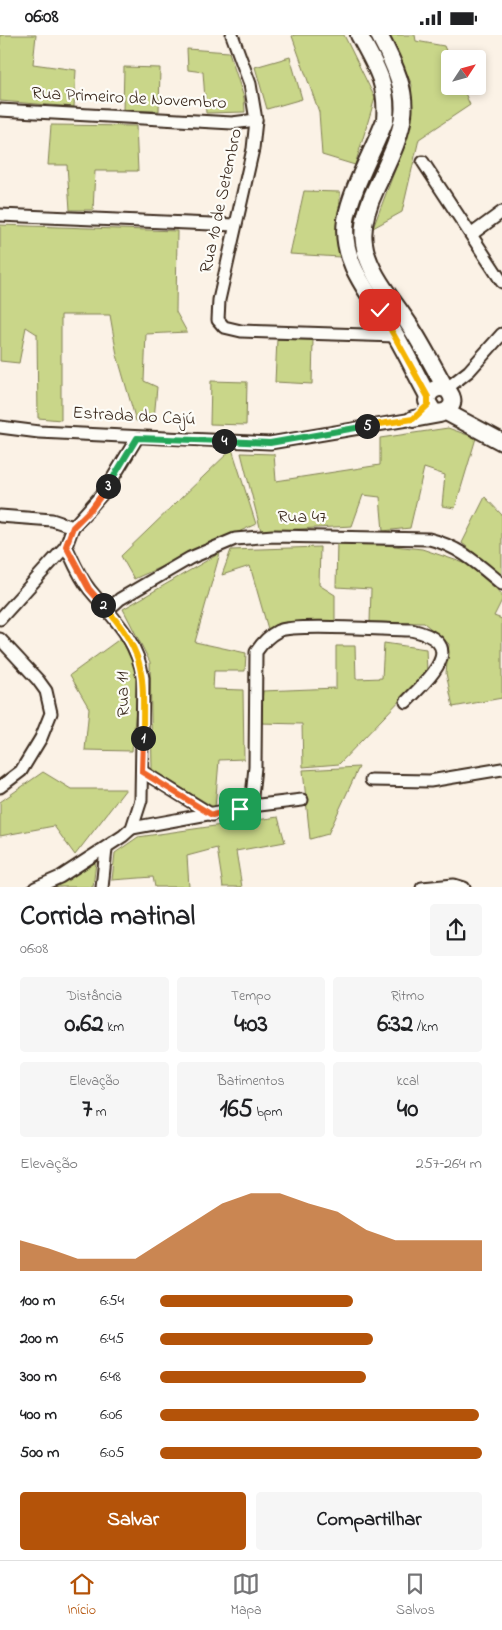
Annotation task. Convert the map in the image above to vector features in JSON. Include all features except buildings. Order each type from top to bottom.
[{"type":"main road","points":[[359,35],[383,82],[386,108],[385,120],[346,219],[345,243],[360,279],[440,402],[478,429],[502,442]]},
{"type":"main road","points":[[379,35],[399,79],[404,100],[404,119],[371,197],[363,224],[364,243],[368,257],[380,281],[412,328],[440,402]]},
{"type":"main road","name":"Estrada do Cajú","points":[[413,419],[440,402]]},
{"type":"street","name":"Rua 10 de Setembro","points":[[232,35],[250,84],[256,120],[252,149],[217,316],[224,327],[241,331],[396,336]]},
{"type":"street","name":"Rua Primeiro de Novembro","points":[[0,110],[232,123],[256,120]]},
{"type":"street","points":[[423,162],[502,282]]},
{"type":"street","points":[[472,234],[502,212]]},
{"type":"street","points":[[0,215],[235,225]]},
{"type":"street","points":[[440,402],[502,334]]},
{"type":"street","name":"Estrada do Cajú","points":[[0,427],[40,432],[137,438],[270,443],[413,419]]},
{"type":"street","points":[[0,619],[66,546],[73,527],[105,491],[137,438]]},
{"type":"street","points":[[0,516],[52,520],[73,527]]},
{"type":"street","name":"Rua 47","points":[[108,610],[120,599],[208,549],[235,539],[273,536],[429,539],[446,543],[464,553],[502,584]]},
{"type":"street","name":"Rua 11","points":[[66,546],[89,589],[108,610],[134,645],[140,661],[143,678],[141,800],[132,828]]},
{"type":"street","points":[[251,806],[255,767],[256,652],[265,639],[280,630],[303,628],[424,633],[440,646],[442,657],[438,669],[406,702]]},
{"type":"street","points":[[0,639],[38,679],[46,691],[51,713],[41,738],[21,771],[0,787]]},
{"type":"street","points":[[371,780],[430,781],[502,769]]},
{"type":"street","points":[[142,772],[212,815]]},
{"type":"street","points":[[35,887],[60,877],[106,849],[132,828],[212,815],[251,806],[302,800]]},
{"type":"street","points":[[102,887],[106,849]]},
{"type":"street","points":[[422,887],[464,887]]},
{"type":"green space","points":[[0,35],[36,35],[33,64],[76,70],[74,107],[0,101]]},
{"type":"green space","points":[[344,35],[375,98],[355,165],[322,155],[319,112],[292,36]]},
{"type":"green space","points":[[389,35],[415,35],[416,41],[444,46],[446,50],[441,50],[441,95],[466,95],[470,105],[419,139],[402,212],[373,228],[404,146],[412,85]]},
{"type":"green space","points":[[187,49],[229,52],[244,98],[245,112],[206,113],[203,72],[188,70]]},
{"type":"green space","points":[[290,57],[302,99],[267,109],[255,67]]},
{"type":"green space","points":[[124,67],[160,68],[159,111],[123,110]]},
{"type":"green space","points":[[51,125],[136,126],[138,171],[95,171],[93,210],[70,210],[67,165],[48,165]]},
{"type":"green space","points":[[304,191],[340,192],[340,257],[290,254]]},
{"type":"green space","points":[[0,225],[177,231],[176,312],[187,332],[146,334],[144,381],[157,387],[154,419],[136,421],[117,355],[110,315],[61,315],[61,420],[38,418],[37,334],[26,327],[19,363],[0,361]]},
{"type":"green space","points":[[277,339],[313,340],[312,384],[275,382]]},
{"type":"green space","points":[[211,381],[247,382],[246,425],[210,424]]},
{"type":"green space","points":[[448,428],[476,438],[455,508],[442,506],[445,475],[424,468],[410,528],[383,531],[380,497],[363,495],[352,526],[261,531],[241,453],[274,454],[276,481],[380,465],[380,438]]},
{"type":"green space","points":[[232,449],[256,524],[134,579],[121,556]]},
{"type":"green space","points":[[485,497],[502,515],[502,576],[462,543]]},
{"type":"green space","points":[[337,540],[422,549],[467,564],[502,594],[502,600],[494,616],[502,619],[502,698],[453,707],[446,673],[449,644],[424,623],[370,622],[371,589],[336,587]]},
{"type":"green space","points":[[320,547],[319,585],[335,595],[335,623],[268,629],[250,566],[222,575],[231,550]]},
{"type":"green space","points":[[220,553],[195,642],[246,653],[245,671],[214,671],[213,689],[243,690],[244,759],[219,760],[215,808],[152,770],[150,662],[123,609]]},
{"type":"green space","points":[[121,638],[139,676],[132,751],[85,750],[89,708],[70,675]]},
{"type":"green space","points":[[384,643],[426,649],[427,672],[339,764],[303,767],[302,724],[260,723],[263,691],[336,688],[336,646],[355,646],[356,679],[382,678]]},
{"type":"green space","points":[[359,767],[328,834],[310,839],[303,770]]},
{"type":"green space","points":[[43,772],[71,789],[126,789],[75,855],[54,826],[0,836],[0,802]]},
{"type":"green space","points":[[278,817],[285,842],[236,851],[242,887],[223,887],[217,848],[187,856],[189,887],[155,887],[153,877],[112,880],[115,853],[138,837]]},
{"type":"green space","points":[[96,862],[93,887],[48,887]]},
{"type":"route","points":[[240,809],[212,815],[142,772],[143,678],[140,661],[134,645],[108,610],[89,589],[66,546],[73,527],[92,508],[105,491],[125,461],[137,438],[270,443],[413,419],[428,405],[428,397],[380,310]]}]
